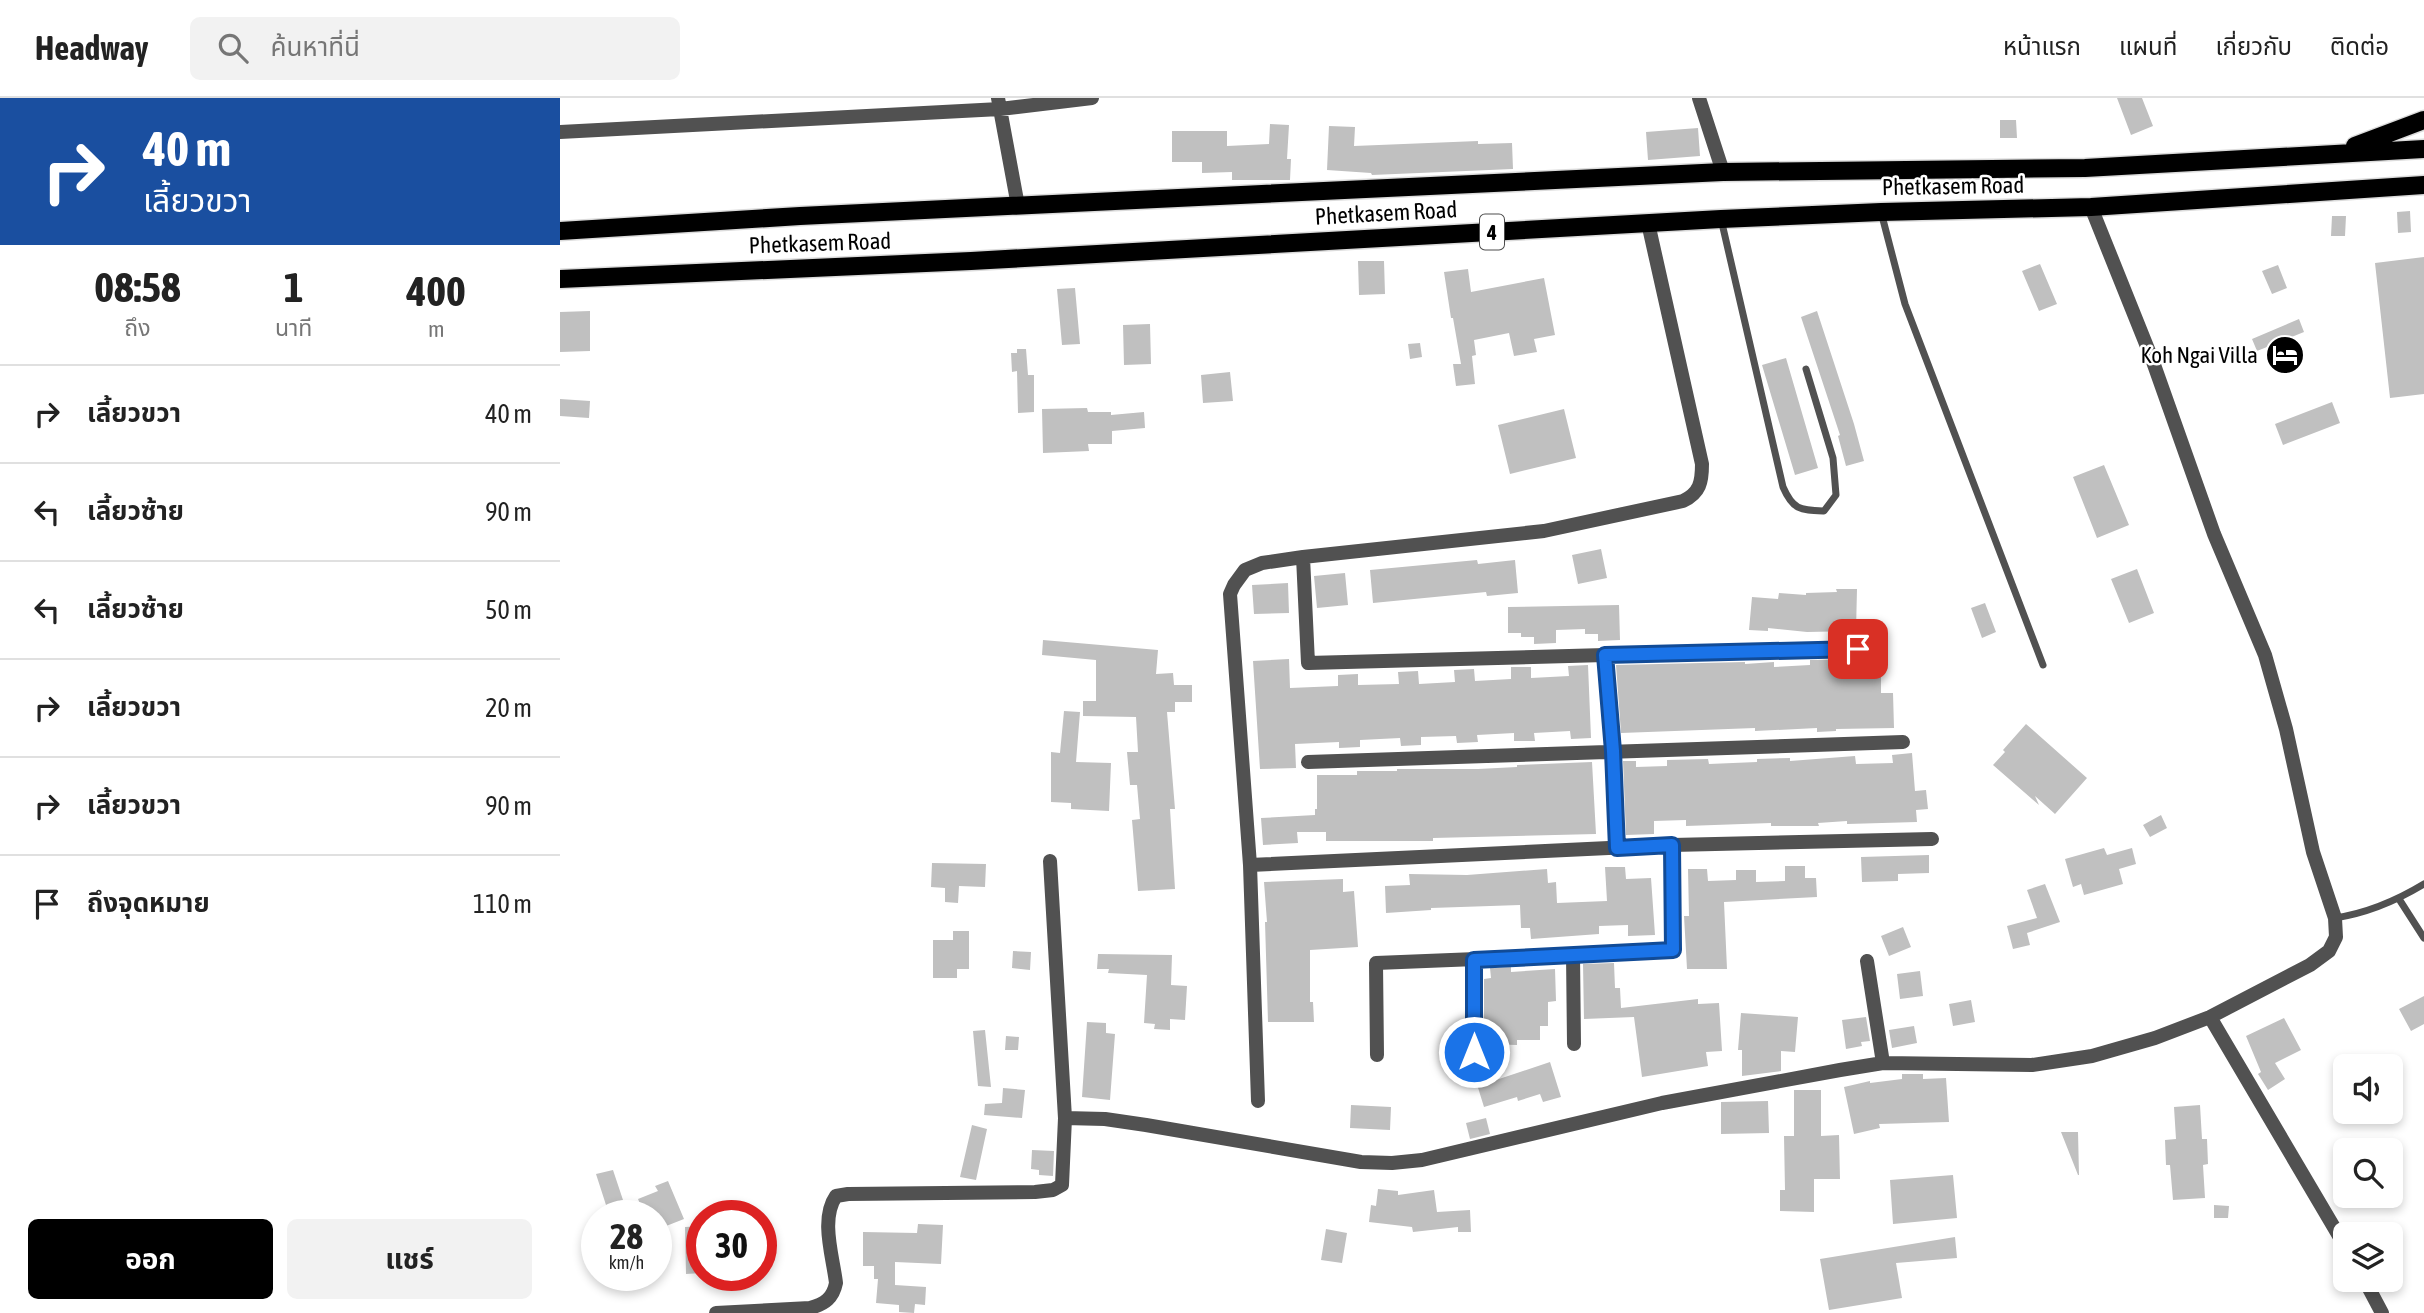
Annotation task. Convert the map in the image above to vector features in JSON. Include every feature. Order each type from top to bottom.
[{"type":"main road","points":[[2338,152],[2424,120]]},
{"type":"main road","name":"Phetkasem Road","points":[[560,231],[800,216],[1723,172],[2085,168],[2424,149]]},
{"type":"main road","name":"Phetkasem Road","points":[[560,279],[971,261],[1721,219],[1881,212],[2091,208],[2424,185]]},
{"type":"street","points":[[560,132],[1092,98]]},
{"type":"street","points":[[1699,98],[1723,172]]},
{"type":"street","points":[[999,103],[1018,206]]},
{"type":"street","points":[[1065,1118],[1105,1119],[1146,1125],[1335,1158],[1392,1163],[1422,1160],[1662,1103],[1883,1063],[2032,1065],[2092,1056],[2155,1038],[2210,1017],[2310,965],[2329,951],[2336,937],[2335,918],[2313,852],[2286,729],[2265,655],[2214,534],[2152,359],[2091,208]]},
{"type":"street","points":[[1258,1101],[1250,865],[1230,594],[1245,570],[1262,563],[1544,531],[1682,501],[1692,496],[1700,488],[1702,464],[1648,223]]},
{"type":"street","points":[[1303,557],[1308,663],[1858,649]]},
{"type":"street","points":[[1605,655],[1617,848]]},
{"type":"street","points":[[1308,762],[1903,742]]},
{"type":"street","points":[[1250,865],[1672,845],[1932,839]]},
{"type":"street","points":[[1377,1055],[1376,963],[1673,950],[1672,845]]},
{"type":"street","points":[[716,1313],[810,1308],[824,1304],[834,1293],[836,1283],[828,1216],[836,1196],[1035,1192],[1053,1190],[1062,1185],[1065,1118],[1050,861]]},
{"type":"street","points":[[1573,954],[1574,1044]]},
{"type":"street","points":[[1474,960],[1474,1052]]},
{"type":"street","points":[[1867,961],[1883,1063]]},
{"type":"street","points":[[2210,1017],[2333,1226]]},
{"type":"street","points":[[2371,1292],[2382,1313]]},
{"type":"lane","points":[[1881,212],[1905,304],[2043,665]]},
{"type":"lane","points":[[1721,219],[1783,487],[1790,503],[1803,510],[1824,511],[1836,495],[1833,458],[1805,369]]},
{"type":"lane","points":[[2335,918],[2357,915],[2399,899],[2424,884]]},
{"type":"lane","points":[[2399,899],[2424,938]]},
{"type":"building","points":[[2117,98],[2142,98],[2153,126],[2131,135]]},
{"type":"building","points":[[2000,120],[2016,120],[2017,138],[2000,138]]},
{"type":"building","points":[[1270,124],[1289,125],[1287,159],[1291,159],[1290,180],[1232,180],[1232,172],[1202,173],[1202,162],[1172,162],[1172,131],[1227,131],[1227,146],[1269,144]]},
{"type":"building","points":[[1329,126],[1355,127],[1354,146],[1478,141],[1478,144],[1512,143],[1513,169],[1372,175],[1327,170]]},
{"type":"building","points":[[1698,128],[1700,156],[1648,160],[1646,132]]},
{"type":"building","points":[[2410,211],[2411,232],[2398,233],[2397,212]]},
{"type":"building","points":[[2332,216],[2346,216],[2345,236],[2331,236]]},
{"type":"building","points":[[2424,257],[2424,394],[2390,398],[2375,263]]},
{"type":"building","points":[[1358,261],[1384,261],[1385,294],[1359,295]]},
{"type":"building","points":[[2040,264],[2057,304],[2039,311],[2022,271]]},
{"type":"building","points":[[2278,265],[2287,288],[2272,294],[2262,271]]},
{"type":"building","points":[[1468,269],[1471,292],[1544,278],[1555,335],[1534,339],[1537,352],[1514,356],[1509,333],[1474,340],[1476,355],[1472,356],[1475,384],[1456,386],[1453,364],[1461,364],[1444,272]]},
{"type":"building","points":[[1075,288],[1080,344],[1062,345],[1057,289]]},
{"type":"building","points":[[590,311],[590,351],[560,352],[560,312]]},
{"type":"building","points":[[1817,311],[1864,461],[1846,466],[1838,436],[1840,435],[1801,317]]},
{"type":"building","points":[[2299,319],[2304,332],[2257,351],[2252,339]]},
{"type":"building","points":[[1150,324],[1151,364],[1124,365],[1123,325]]},
{"type":"building","points":[[1420,343],[1422,357],[1410,359],[1408,344]]},
{"type":"building","points":[[1017,349],[1026,349],[1028,375],[1034,375],[1034,412],[1018,413],[1017,371],[1012,372],[1011,353],[1017,353]]},
{"type":"building","points":[[1786,358],[1818,468],[1795,475],[1762,365]]},
{"type":"building","points":[[1230,372],[1233,401],[1203,403],[1201,375]]},
{"type":"building","points":[[560,399],[590,401],[589,418],[560,416]]},
{"type":"building","points":[[2332,402],[2340,423],[2283,445],[2275,424]]},
{"type":"building","points":[[1087,408],[1088,412],[1111,412],[1111,415],[1144,412],[1145,428],[1112,431],[1112,444],[1088,444],[1089,451],[1043,453],[1042,409]]},
{"type":"building","points":[[1564,409],[1576,458],[1510,474],[1498,425]]},
{"type":"building","points":[[2104,465],[2129,525],[2097,538],[2073,477]]},
{"type":"building","points":[[1601,549],[1607,578],[1578,584],[1572,555]]},
{"type":"building","points":[[1477,560],[1478,564],[1515,560],[1518,593],[1487,596],[1486,592],[1373,603],[1370,570]]},
{"type":"building","points":[[2137,569],[2154,613],[2129,623],[2111,579]]},
{"type":"building","points":[[1345,573],[1348,605],[1317,608],[1314,576]]},
{"type":"building","points":[[1288,583],[1289,613],[1254,614],[1252,585]]},
{"type":"building","points":[[1836,589],[1857,589],[1856,631],[1807,632],[1768,628],[1768,631],[1749,630],[1752,597],[1778,599],[1779,593],[1806,595],[1837,592]]},
{"type":"building","points":[[1985,603],[1996,632],[1982,638],[1971,608]]},
{"type":"building","points":[[1619,605],[1620,640],[1598,641],[1598,634],[1585,634],[1585,629],[1556,630],[1556,643],[1534,644],[1534,637],[1508,633],[1508,607]]},
{"type":"building","points":[[1043,640],[1158,650],[1156,674],[1173,673],[1174,685],[1192,685],[1192,702],[1175,702],[1175,712],[1167,712],[1175,809],[1170,809],[1175,889],[1138,891],[1132,820],[1140,819],[1137,785],[1130,785],[1127,752],[1138,752],[1136,717],[1083,716],[1083,701],[1096,701],[1096,660],[1042,655]]},
{"type":"building","points":[[1289,659],[1290,688],[1338,686],[1338,675],[1358,674],[1358,685],[1399,684],[1398,672],[1418,671],[1419,684],[1455,682],[1454,670],[1474,669],[1475,681],[1511,679],[1511,667],[1531,667],[1531,678],[1569,676],[1568,666],[1588,665],[1591,738],[1571,739],[1570,731],[1534,733],[1535,741],[1514,741],[1514,733],[1477,735],[1478,742],[1457,743],[1456,736],[1421,737],[1421,745],[1401,746],[1400,738],[1360,740],[1360,747],[1339,748],[1339,742],[1295,744],[1296,768],[1260,769],[1253,661]]},
{"type":"building","points":[[1881,659],[1881,693],[1893,693],[1894,728],[1817,732],[1817,728],[1755,731],[1755,728],[1621,733],[1616,665],[1774,662],[1774,667],[1810,665],[1810,660]]},
{"type":"building","points":[[1064,711],[1080,712],[1076,762],[1111,763],[1109,811],[1071,809],[1071,803],[1051,802],[1051,752],[1060,753]]},
{"type":"building","points":[[2026,724],[2087,778],[2055,814],[2035,796],[2039,805],[1993,765]]},
{"type":"building","points":[[1912,753],[1915,791],[1926,790],[1928,809],[1916,810],[1917,822],[1847,824],[1847,821],[1818,823],[1819,826],[1771,826],[1771,823],[1686,826],[1686,820],[1654,821],[1654,834],[1626,835],[1623,761],[1636,761],[1636,767],[1667,766],[1667,760],[1708,759],[1709,764],[1757,762],[1757,759],[1790,758],[1790,761],[1855,756],[1856,764],[1893,763],[1892,755]]},
{"type":"building","points":[[1592,762],[1596,834],[1433,838],[1433,841],[1326,841],[1326,832],[1297,832],[1298,843],[1263,845],[1261,818],[1315,815],[1317,775],[1357,775],[1357,771],[1397,769],[1478,769]]},
{"type":"building","points":[[2161,815],[2167,828],[2150,837],[2143,825]]},
{"type":"building","points":[[2104,848],[2107,855],[2132,848],[2136,864],[2119,869],[2123,884],[2084,895],[2081,884],[2073,887],[2065,859]]},
{"type":"building","points":[[1929,855],[1929,873],[1898,874],[1898,881],[1862,882],[1861,857]]},
{"type":"building","points":[[932,863],[986,864],[985,887],[959,886],[958,903],[945,902],[945,888],[931,887]]},
{"type":"building","points":[[1785,866],[1805,866],[1805,878],[1816,878],[1817,897],[1724,902],[1727,969],[1687,969],[1684,916],[1689,916],[1688,869],[1707,869],[1708,881],[1736,880],[1736,870],[1756,870],[1756,882],[1785,881]]},
{"type":"building","points":[[1605,867],[1625,867],[1626,879],[1651,878],[1655,935],[1628,936],[1628,925],[1599,926],[1599,934],[1531,939],[1530,928],[1521,928],[1520,905],[1431,908],[1386,913],[1385,886],[1410,885],[1409,874],[1467,875],[1547,869],[1548,883],[1556,882],[1557,903],[1607,901]]},
{"type":"building","points":[[1343,879],[1343,892],[1354,891],[1358,947],[1310,950],[1310,1002],[1313,1002],[1314,1022],[1268,1022],[1264,882]]},
{"type":"building","points":[[2045,884],[2060,922],[2027,933],[2030,945],[2013,949],[2007,926],[2037,918],[2027,890]]},
{"type":"building","points":[[1903,927],[1911,947],[1889,956],[1881,936]]},
{"type":"building","points":[[953,931],[969,931],[969,969],[957,969],[957,978],[933,978],[933,940],[953,940]]},
{"type":"building","points":[[1013,951],[1031,952],[1030,970],[1012,968]]},
{"type":"building","points":[[1098,954],[1172,955],[1171,985],[1187,986],[1185,1020],[1170,1019],[1170,1030],[1154,1029],[1155,1024],[1144,1023],[1147,975],[1108,973],[1109,969],[1097,969]]},
{"type":"building","points":[[1614,963],[1615,988],[1620,988],[1621,1008],[1698,999],[1698,1004],[1719,1003],[1722,1051],[1706,1052],[1708,1066],[1642,1077],[1634,1017],[1584,1019],[1583,964]]},
{"type":"building","points":[[1511,967],[1511,972],[1555,969],[1556,1001],[1548,1002],[1548,1026],[1540,1026],[1540,1040],[1517,1040],[1517,1045],[1484,1044],[1484,979],[1491,978],[1490,968]]},
{"type":"building","points":[[1920,971],[1923,996],[1900,999],[1897,974]]},
{"type":"building","points":[[2424,996],[2424,1024],[2411,1031],[2399,1009]]},
{"type":"building","points":[[1971,1000],[1975,1022],[1953,1026],[1949,1004]]},
{"type":"building","points":[[1741,1013],[1798,1017],[1795,1052],[1781,1051],[1781,1071],[1742,1076],[1742,1050],[1738,1050]]},
{"type":"building","points":[[1866,1017],[1870,1041],[1861,1042],[1862,1046],[1846,1049],[1842,1020]]},
{"type":"building","points":[[2284,1018],[2301,1050],[2275,1063],[2285,1079],[2268,1090],[2258,1074],[2261,1072],[2246,1036]]},
{"type":"building","points":[[1087,1022],[1106,1023],[1106,1033],[1115,1034],[1110,1100],[1082,1097]]},
{"type":"building","points":[[1914,1026],[1917,1043],[1892,1048],[1889,1030]]},
{"type":"building","points":[[985,1030],[991,1087],[978,1086],[973,1031]]},
{"type":"building","points":[[1006,1036],[1019,1037],[1018,1050],[1005,1050]]},
{"type":"building","points":[[1550,1062],[1561,1097],[1543,1102],[1540,1094],[1518,1101],[1517,1097],[1484,1107],[1475,1078],[1493,1072],[1496,1080]]},
{"type":"building","points":[[1902,1074],[1923,1074],[1923,1079],[1946,1078],[1949,1122],[1879,1124],[1880,1128],[1854,1134],[1844,1087],[1870,1081],[1902,1079]]},
{"type":"building","points":[[1003,1088],[1025,1090],[1022,1118],[984,1115],[985,1104],[1002,1103]]},
{"type":"building","points":[[1794,1090],[1821,1090],[1821,1136],[1839,1135],[1840,1179],[1814,1179],[1814,1212],[1780,1211],[1780,1190],[1785,1190],[1784,1136],[1794,1136]]},
{"type":"building","points":[[1768,1101],[1769,1133],[1721,1134],[1721,1102]]},
{"type":"building","points":[[1351,1105],[1391,1107],[1390,1130],[1350,1128]]},
{"type":"building","points":[[2200,1105],[2202,1139],[2207,1139],[2208,1164],[2203,1165],[2205,1198],[2173,1200],[2170,1165],[2166,1165],[2165,1140],[2176,1139],[2174,1107]]},
{"type":"building","points":[[1486,1118],[1490,1134],[1470,1139],[1466,1123]]},
{"type":"building","points":[[972,1125],[987,1129],[976,1180],[960,1177]]},
{"type":"building","points":[[2061,1132],[2078,1132],[2079,1175],[2078,1175]]},
{"type":"building","points":[[1032,1150],[1054,1151],[1053,1176],[1039,1175],[1039,1170],[1031,1169]]},
{"type":"building","points":[[613,1170],[623,1200],[604,1200],[596,1174]]},
{"type":"building","points":[[1953,1175],[1957,1218],[1893,1224],[1890,1180]]},
{"type":"building","points":[[668,1181],[684,1219],[672,1224],[672,1200],[638,1200],[658,1191],[655,1186]]},
{"type":"building","points":[[1378,1189],[1398,1191],[1398,1195],[1434,1190],[1437,1212],[1470,1210],[1471,1232],[1458,1232],[1458,1227],[1413,1232],[1412,1227],[1369,1222],[1371,1205],[1376,1206]]},
{"type":"building","points":[[2214,1205],[2229,1206],[2228,1218],[2214,1218]]},
{"type":"building","points":[[918,1224],[943,1225],[941,1264],[895,1262],[895,1285],[926,1287],[925,1305],[915,1304],[914,1313],[899,1312],[899,1305],[876,1303],[878,1279],[874,1279],[874,1266],[863,1266],[863,1232],[917,1233]]},
{"type":"building","points":[[1326,1229],[1347,1233],[1342,1263],[1321,1260]]},
{"type":"building","points":[[1955,1237],[1957,1258],[1896,1263],[1902,1298],[1829,1310],[1820,1259]]},
{"type":"place","name":"Koh Ngai Villa","points":[[2285,355]]},
{"type":"route","points":[[1474,1052],[1474,960],[1673,950],[1672,845],[1617,848],[1605,655],[1858,649]]}]
